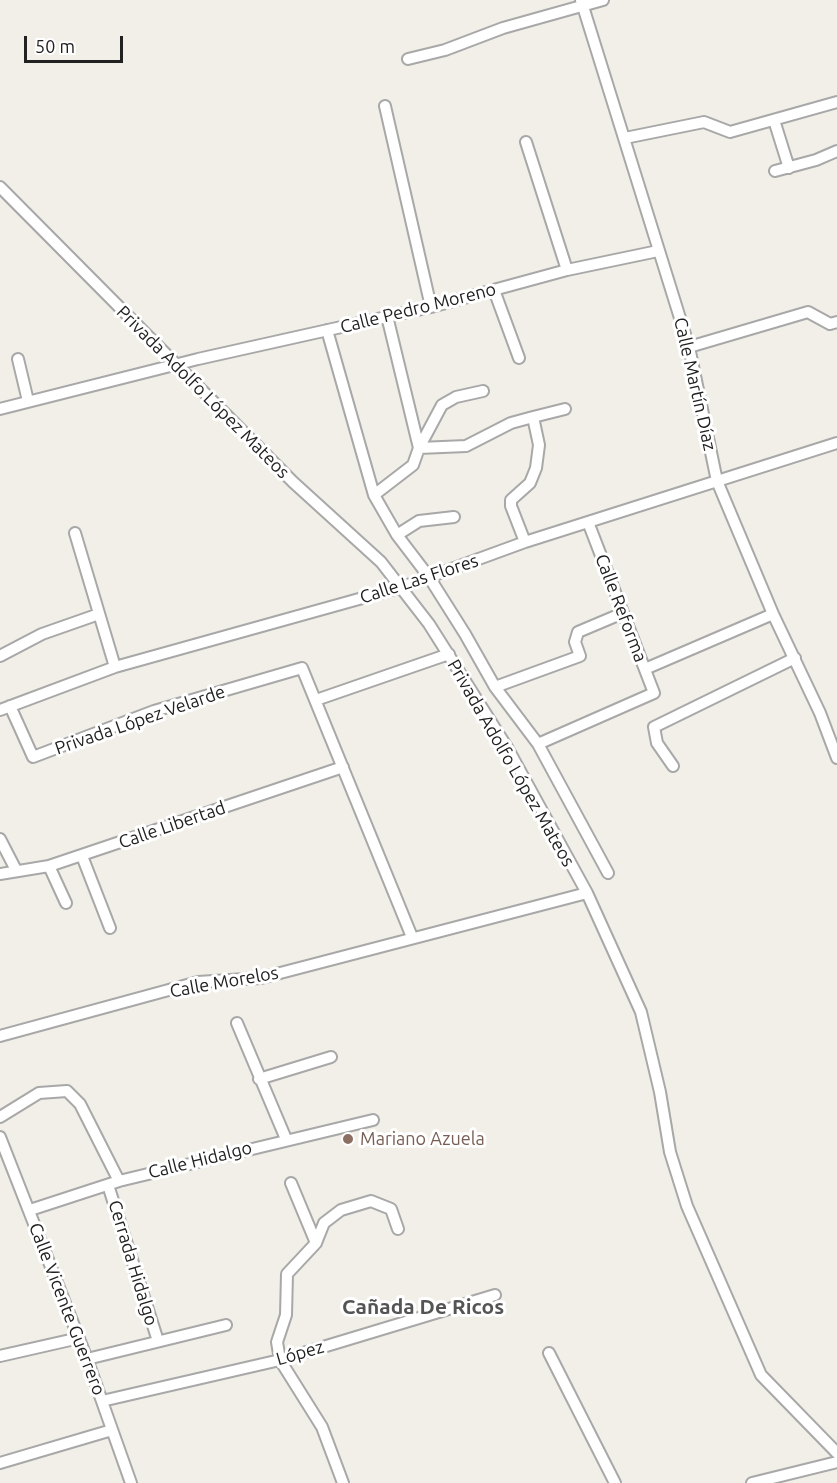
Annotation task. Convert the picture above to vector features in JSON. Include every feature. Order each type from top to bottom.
[{"type":"street","points":[[408,59],[445,50],[503,28],[582,3],[603,0]]},
{"type":"street","name":"Calle Martín Díaz","points":[[582,3],[689,347],[717,481],[837,758]]},
{"type":"street","points":[[625,138],[704,123],[730,132],[837,102]]},
{"type":"street","points":[[385,106],[431,307]]},
{"type":"street","points":[[774,120],[789,168]]},
{"type":"street","points":[[526,142],[567,270]]},
{"type":"street","points":[[775,171],[837,152]]},
{"type":"street","name":"Privada Adolfo López Mateos","points":[[0,187],[292,482],[405,586],[508,749],[587,893],[641,1012],[660,1092],[670,1152],[687,1206],[761,1375],[837,1453]]},
{"type":"street","name":"Calle Pedro Moreno","points":[[0,409],[431,307],[567,270],[658,251]]},
{"type":"street","points":[[494,290],[519,358]]},
{"type":"street","points":[[689,347],[808,312],[830,324],[837,322]]},
{"type":"street","points":[[387,316],[419,448]]},
{"type":"street","points":[[327,330],[374,495],[397,535],[427,578],[495,687],[537,744],[608,873]]},
{"type":"street","points":[[18,359],[28,401]]},
{"type":"street","points":[[374,495],[413,465],[419,448],[442,405],[456,398],[483,391]]},
{"type":"street","points":[[419,448],[465,446],[512,423],[565,409]]},
{"type":"street","points":[[525,542],[511,506],[511,500],[530,483],[536,468],[539,445],[533,417]]},
{"type":"street","name":"Calle Las Flores","points":[[5,708],[115,667],[405,586],[525,542],[837,442]]},
{"type":"street","points":[[397,535],[419,521],[454,517]]},
{"type":"street","name":"Calle Reforma","points":[[537,744],[654,693],[588,522]]},
{"type":"street","points":[[75,533],[115,667]]},
{"type":"street","points":[[495,687],[580,656],[575,642],[579,632],[623,613]]},
{"type":"street","points":[[0,656],[42,634],[99,614]]},
{"type":"street","points":[[645,669],[773,614]]},
{"type":"street","points":[[412,937],[316,700],[449,654]]},
{"type":"street","points":[[673,766],[657,742],[654,727],[795,658]]},
{"type":"street","name":"Privada López Velarde","points":[[5,708],[33,757],[154,711],[302,668],[316,700]]},
{"type":"street","name":"Calle Libertad","points":[[0,874],[16,870],[33,870],[82,856],[343,767]]},
{"type":"street","points":[[0,839],[16,870]]},
{"type":"street","points":[[82,856],[110,928]]},
{"type":"street","points":[[49,866],[66,903]]},
{"type":"street","name":"Calle Morelos","points":[[0,1036],[198,982],[261,978],[587,893]]},
{"type":"street","points":[[237,1023],[286,1139]]},
{"type":"street","points":[[259,1079],[331,1057]]},
{"type":"street","name":"Cerrada Hidalgo","points":[[0,1117],[39,1094],[67,1091],[80,1104],[114,1183],[158,1341]]},
{"type":"street","name":"Calle Hidalgo","points":[[30,1210],[114,1183],[286,1139],[373,1120]]},
{"type":"street","name":"Calle Vicente Guerrero","points":[[1,1142],[30,1210],[79,1338],[131,1483]]},
{"type":"street","points":[[291,1183],[316,1243]]},
{"type":"street","points":[[343,1483],[322,1427],[280,1360],[277,1342],[286,1315],[287,1274],[316,1243],[324,1223],[341,1210],[371,1202],[391,1209],[398,1229]]},
{"type":"street","name":"López","points":[[102,1401],[280,1360],[495,1295]]},
{"type":"street","points":[[87,1359],[226,1325]]},
{"type":"street","points":[[0,1356],[79,1338]]},
{"type":"street","points":[[549,1353],[615,1483]]},
{"type":"street","points":[[0,1463],[112,1430]]},
{"type":"street","points":[[752,1483],[837,1462]]},
{"type":"place","name":"Mariano Azuela","points":[[348,1139]]},
{"type":"district","name":"Cañada De Ricos","points":[[423,1307]]}]
